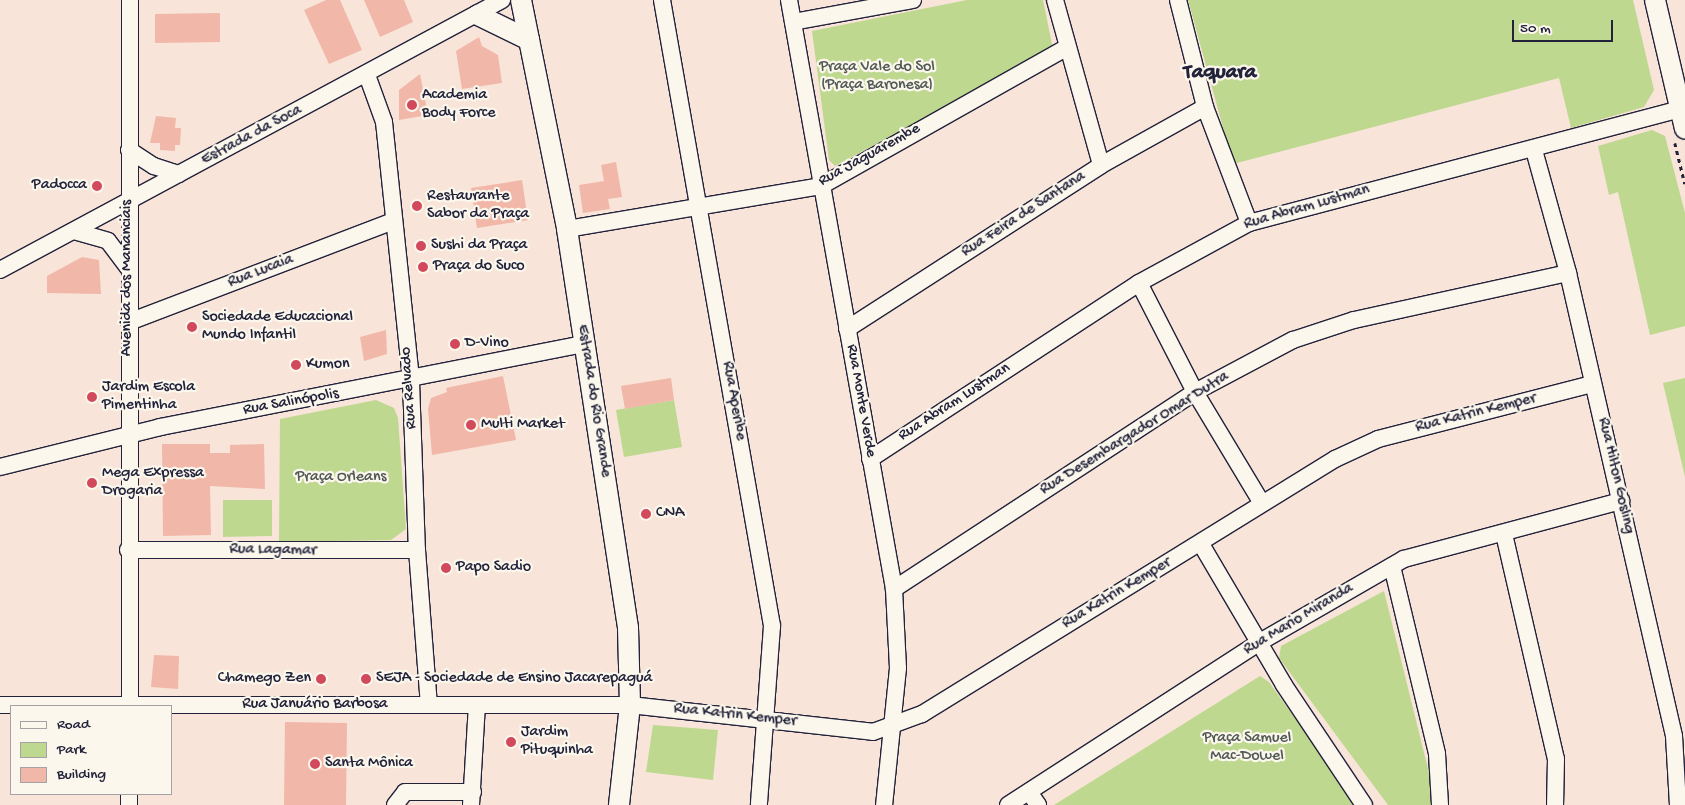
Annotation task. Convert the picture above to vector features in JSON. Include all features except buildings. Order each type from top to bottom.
[{"type":"main road","name":"Estrada do Rio Grande","points":[[521,0],[567,229],[628,628],[630,705],[619,805]]},
{"type":"main road","points":[[1655,0],[1684,123]]},
{"type":"main road","points":[[478,15],[529,40]]},
{"type":"street","name":"Avenida dos Mananciais","points":[[130,0],[128,202],[130,705]]},
{"type":"street","name":"Estrada da Soca","points":[[0,270],[367,75],[502,0]]},
{"type":"street","name":"Rua Aperibe","points":[[662,0],[772,626],[769,719],[759,805]]},
{"type":"street","name":"Rua Monte Verde","points":[[789,0],[894,589],[898,668],[884,805]]},
{"type":"street","points":[[793,22],[913,0]]},
{"type":"street","points":[[1055,0],[1066,48],[1101,165]]},
{"type":"street","points":[[1178,0],[1205,107],[1249,223]]},
{"type":"street","name":"Rua Jaguarembe","points":[[567,229],[698,210],[821,186],[1066,48]]},
{"type":"street","name":"Rua Relvado","points":[[367,75],[384,122],[411,381],[417,550],[428,705]]},
{"type":"street","name":"Rua Feira de Santana","points":[[847,329],[1101,165],[1205,107]]},
{"type":"street","name":"Rua Abram Lustman","points":[[870,459],[1139,283],[1249,223],[1534,150],[1684,123]]},
{"type":"street","points":[[129,150],[154,166],[179,174]]},
{"type":"street","name":"Rua Hilton Gosling","points":[[1534,150],[1568,273],[1674,736],[1678,805]]},
{"type":"street","name":"Rua Lucaia","points":[[129,322],[394,222]]},
{"type":"street","points":[[74,231],[108,241],[129,269]]},
{"type":"street","name":"Rua Desembargador Omar Dutra","points":[[894,589],[1195,392],[1327,328],[1568,273]]},
{"type":"street","points":[[1139,283],[1195,392],[1261,502]]},
{"type":"street","name":"Rua Salinópolis","points":[[0,467],[128,434],[411,381],[584,344]]},
{"type":"street","name":"Rua Katrin Kemper","points":[[630,705],[873,732],[893,728],[1201,544],[1261,502],[1378,439],[1592,384]]},
{"type":"street","name":"Rua Mario Miranda","points":[[1008,805],[1034,798],[1260,642],[1392,566],[1621,501]]},
{"type":"street","points":[[1504,534],[1556,759],[1555,805]]},
{"type":"street","points":[[1201,544],[1260,642],[1364,805]]},
{"type":"street","name":"Rua Lagamar","points":[[128,550],[417,550]]},
{"type":"street","points":[[1392,566],[1437,754],[1440,805]]},
{"type":"street","name":"Rua Januário Barbosa","points":[[0,705],[630,705]]},
{"type":"street","points":[[395,805],[405,792],[472,799],[478,705]]},
{"type":"green space","name":"Praça Vale do Sol (Praça Baronesa)","points":[[967,0],[1043,0],[1053,49],[835,166],[829,160],[812,31]]},
{"type":"green space","points":[[1188,0],[1633,0],[1654,90],[1644,107],[1571,128],[1559,78],[1233,164]]},
{"type":"green space","points":[[1652,130],[1665,136],[1685,213],[1685,326],[1650,335],[1618,192],[1609,195],[1598,146]]},
{"type":"green space","points":[[1685,378],[1685,477],[1663,383]]},
{"type":"green space","name":"Praça Orleans","points":[[376,400],[394,408],[398,418],[406,529],[391,540],[279,542],[280,419]]},
{"type":"green space","points":[[674,400],[682,447],[624,457],[616,410]]},
{"type":"green space","points":[[223,500],[272,500],[272,536],[223,537]]},
{"type":"green space","points":[[1384,591],[1432,785],[1433,805],[1388,805],[1279,658],[1281,646]]},
{"type":"green space","name":"Praça Samuel Mac-Dowel","points":[[1260,676],[1269,682],[1358,805],[1054,805]]},
{"type":"green space","points":[[653,725],[718,730],[713,780],[646,772]]},
{"type":"place","name":"Academia Body Force","points":[[412,105]]},
{"type":"place","name":"Padocca","points":[[97,186]]},
{"type":"place","name":"Restaurante Sabor da Praça","points":[[417,206]]},
{"type":"place","name":"Sushi da Praça","points":[[421,246]]},
{"type":"place","name":"Praça do Suco","points":[[423,267]]},
{"type":"place","name":"Sociedade Educacional Mundo Infantil","points":[[192,327]]},
{"type":"place","name":"D-Vino","points":[[455,344]]},
{"type":"place","name":"Kumon","points":[[296,365]]},
{"type":"place","name":"Jardim Escola Pimentinha","points":[[92,397]]},
{"type":"place","name":"Multi Market","points":[[471,425]]},
{"type":"place","name":"Mega Expressa Drogaria","points":[[92,483]]},
{"type":"place","name":"CNA","points":[[646,514]]},
{"type":"place","name":"Papo Sadio","points":[[446,568]]},
{"type":"place","name":"Chamego Zen","points":[[321,679]]},
{"type":"place","name":"SEJA - Sociedade de Ensino Jacarepaguá","points":[[366,679]]},
{"type":"place","name":"Jardim Pituquinha","points":[[511,742]]},
{"type":"place","name":"Santa Mônica","points":[[315,764]]},
{"type":"district","name":"Taquara","points":[[1220,74]]}]
